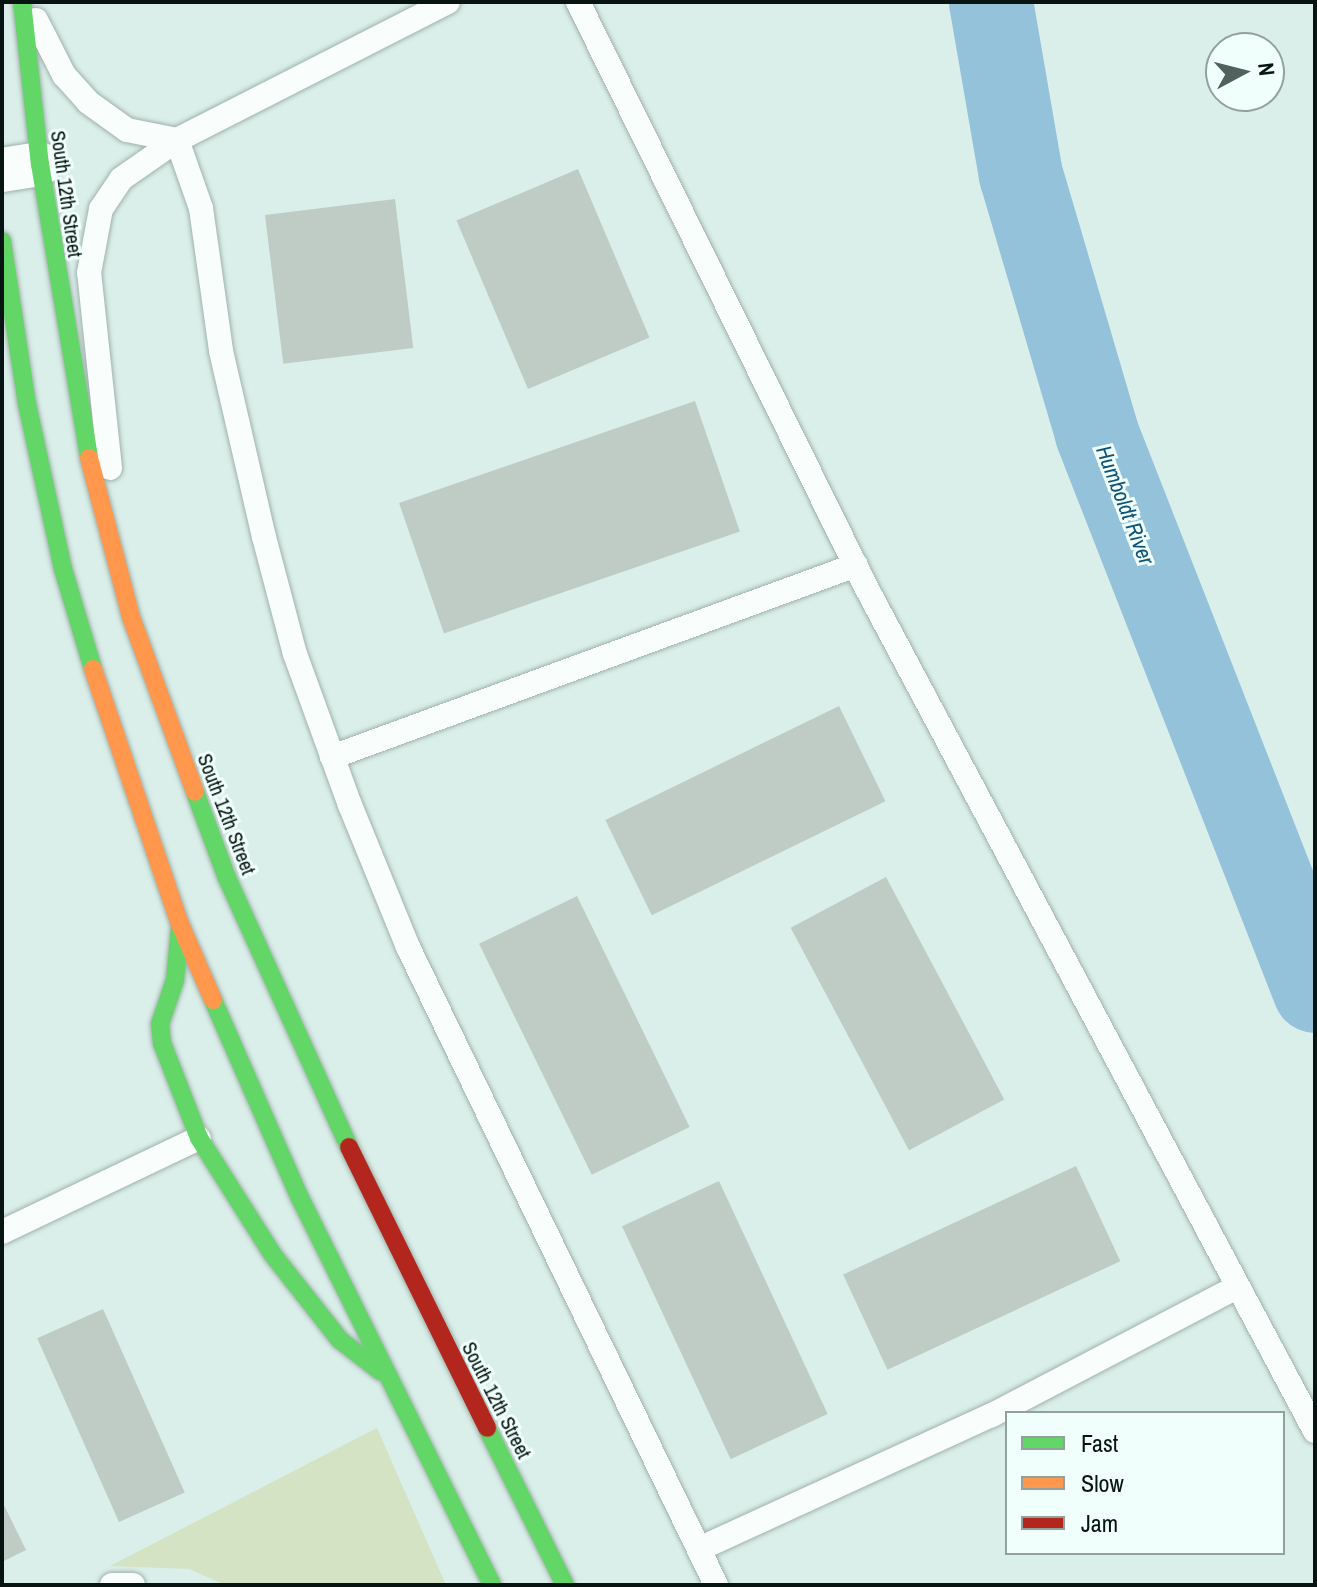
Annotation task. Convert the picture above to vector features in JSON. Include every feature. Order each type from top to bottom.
[{"type":"main road","name":"South 12th Street","points":[[22,2],[21,167],[82,431],[131,617],[240,907],[369,1192],[565,1585]]},
{"type":"main road","points":[[2,241],[27,404],[63,569],[112,735],[180,924],[300,1198],[393,1380],[492,1585]]},
{"type":"main road","points":[[180,924],[175,980],[160,1024],[162,1043],[199,1138],[256,1233],[340,1340],[393,1380]]},
{"type":"lane","points":[[29,2],[64,75],[88,102],[127,130],[177,140]]},
{"type":"lane","points":[[131,617],[89,273],[97,223],[114,189],[177,140],[448,2]]},
{"type":"lane","points":[[578,2],[856,565],[1315,1431]]},
{"type":"lane","points":[[177,140],[201,208],[235,426],[295,654],[332,757],[408,947],[716,1585]]},
{"type":"lane","points":[[332,757],[856,565]]},
{"type":"lane","points":[[2,1232],[199,1138]]},
{"type":"lane","points":[[699,1549],[992,1415],[1237,1287]]},
{"type":"lane","points":[[112,1585],[133,1585]]},
{"type":"green space","points":[[377,1428],[446,1585],[225,1585],[189,1569],[110,1566]]},
{"type":"building","points":[[578,169],[650,337],[528,389],[456,221]]},
{"type":"building","points":[[395,199],[413,348],[283,364],[265,215]]},
{"type":"building","points":[[695,401],[740,531],[444,633],[399,503]]},
{"type":"building","points":[[839,706],[885,801],[652,915],[605,820]]},
{"type":"building","points":[[886,877],[1004,1100],[909,1150],[791,928]]},
{"type":"building","points":[[577,896],[690,1127],[592,1175],[479,944]]},
{"type":"building","points":[[1076,1166],[1120,1261],[887,1370],[843,1275]]},
{"type":"building","points":[[719,1181],[828,1414],[731,1459],[622,1226]]},
{"type":"building","points":[[103,1309],[185,1493],[119,1522],[37,1338]]},
{"type":"building","points":[[2,1501],[26,1550],[2,1562]]},
{"type":"waterway","name":"Humboldt River","points":[[991,2],[1021,175],[1097,434],[1315,991]]},
{"type":"traffic: fast","points":[[22,2],[40,164],[89,458]]},
{"type":"traffic: fast","points":[[2,241],[27,404],[63,569],[93,669]]},
{"type":"traffic: fast","points":[[195,792],[227,878],[349,1147]]},
{"type":"traffic: fast","points":[[180,927],[175,980],[160,1024],[162,1043],[199,1138],[273,1255],[340,1340],[380,1371]]},
{"type":"traffic: fast","points":[[213,1000],[300,1198],[492,1585]]},
{"type":"traffic: fast","points":[[487,1428],[565,1585]]},
{"type":"traffic: slow","points":[[89,458],[131,617],[195,792]]},
{"type":"traffic: slow","points":[[93,669],[180,924],[213,1000]]},
{"type":"traffic: jam","points":[[349,1147],[487,1428]]}]
